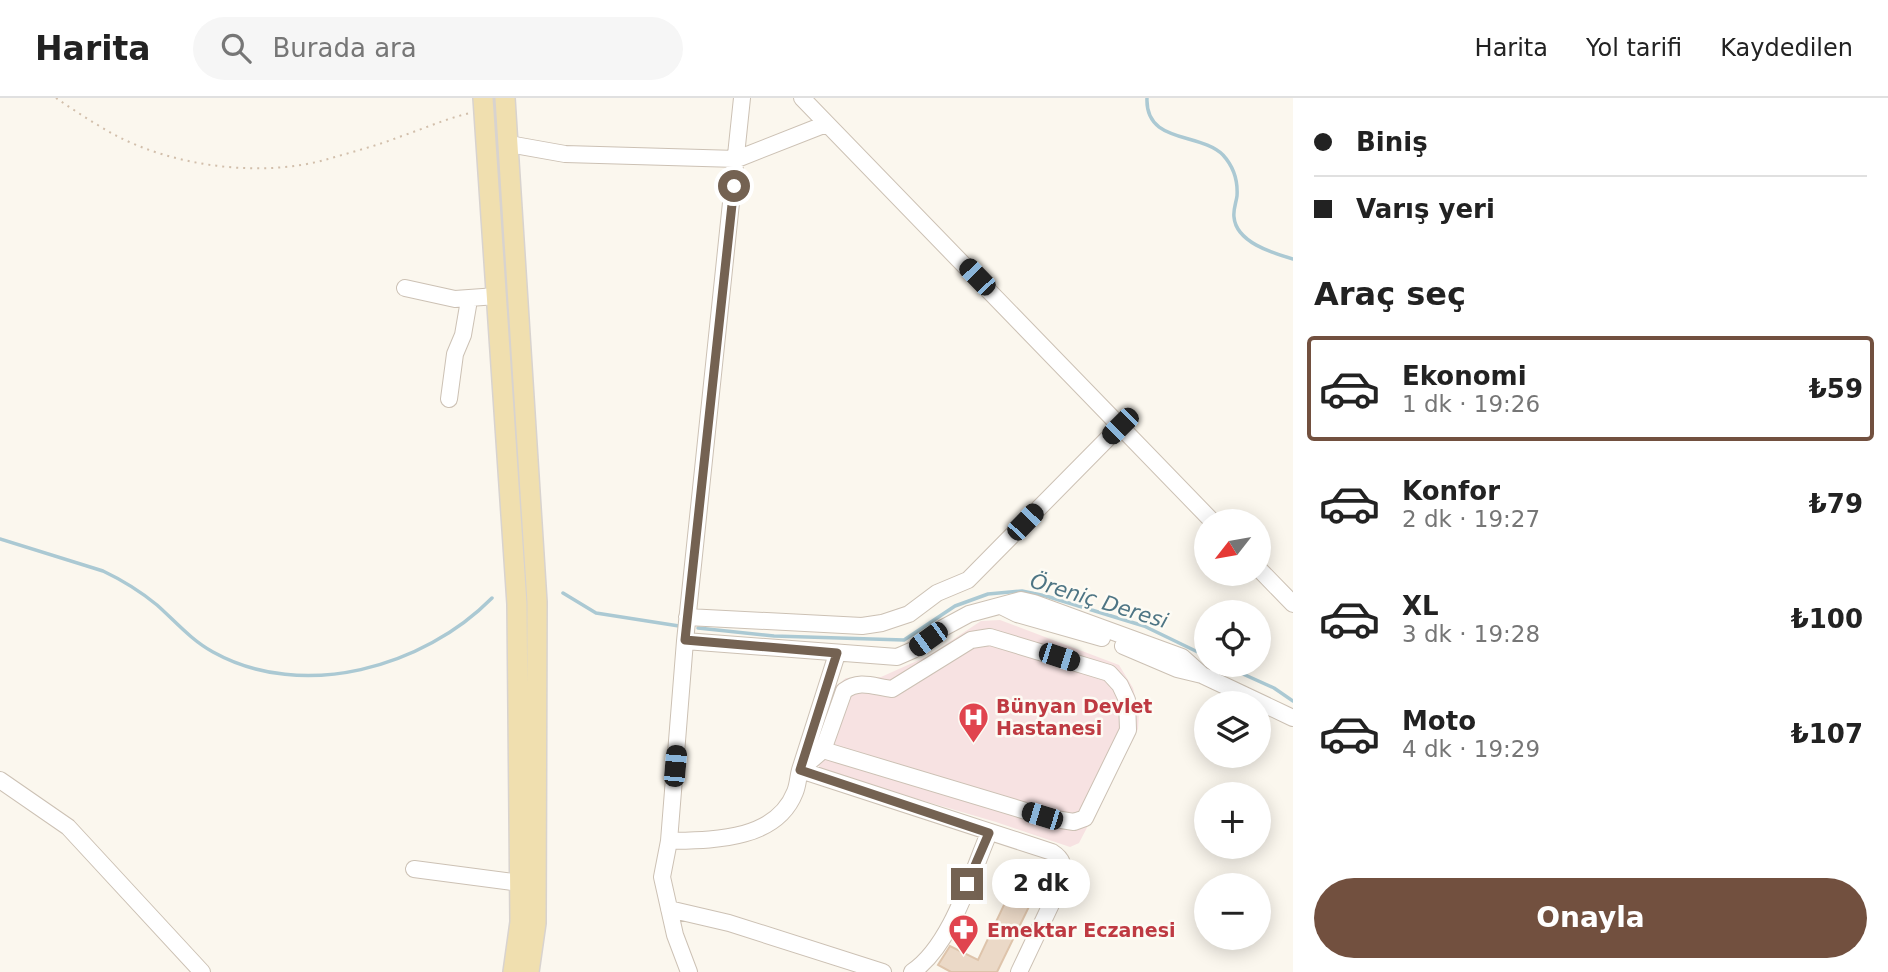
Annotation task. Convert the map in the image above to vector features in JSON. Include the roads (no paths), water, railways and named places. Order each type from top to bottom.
[{"type":"main road","points":[[505,98],[537,602],[536,923],[529,972]]},
{"type":"main road","points":[[484,104],[517,604],[520,922],[513,972]]},
{"type":"street","points":[[689,972],[675,935],[662,877],[668,841],[687,617],[742,98]]},
{"type":"street","points":[[802,98],[1200,509]]},
{"type":"street","points":[[509,144],[565,154],[737,159],[826,124]]},
{"type":"street","points":[[405,288],[455,299],[497,296]]},
{"type":"street","points":[[449,399],[455,354],[463,335],[469,300]]},
{"type":"street","points":[[687,617],[862,626],[909,614],[937,593],[968,580],[1120,426]]},
{"type":"street","points":[[1271,581],[1293,604]]},
{"type":"street","points":[[685,640],[897,657],[913,650],[960,619],[979,610],[1001,606],[1017,614],[1134,649],[1177,669],[1202,675],[1293,718]]},
{"type":"street","points":[[800,770],[822,750],[844,691],[851,685],[862,683],[892,689],[971,640],[990,637],[1109,673],[1120,685],[1127,700],[1128,730],[1085,818],[1074,822],[1042,816],[822,750]]},
{"type":"street","points":[[668,841],[710,840],[750,832],[769,825],[795,794],[837,653]]},
{"type":"street","points":[[800,770],[1052,852],[1060,858],[1064,866],[1063,879],[1019,972]]},
{"type":"street","points":[[0,780],[68,827],[202,972]]},
{"type":"street","points":[[912,972],[927,960],[946,934],[1013,807]]},
{"type":"street","points":[[1032,846],[1042,816]]},
{"type":"street","points":[[414,869],[520,883]]},
{"type":"street","points":[[669,909],[729,923],[883,972]]},
{"type":"waterway","points":[[1147,98],[1149,113],[1155,123],[1164,130],[1213,148],[1227,159],[1236,179],[1234,217],[1241,233],[1256,245],[1293,259]]},
{"type":"waterway","name":"Öreniç Deresi","points":[[0,539],[103,571],[144,595],[190,636],[213,652],[248,667],[285,674],[323,675],[361,670],[398,659],[432,643],[464,622],[492,598]]},
{"type":"waterway","name":"Öreniç Deresi","points":[[698,628],[774,636],[904,640],[955,606],[988,594],[1022,591],[1144,626],[1194,650]]},
{"type":"waterway","name":"Öreniç Deresi","points":[[563,593],[596,613],[679,626]]},
{"type":"waterway","name":"Öreniç Deresi","points":[[1250,677],[1274,688],[1293,701]]},
{"type":"place","name":"Bünyan Devlet Hastanesi","points":[[973,744]]},
{"type":"place","name":"Emektar Eczanesi","points":[[964,957]]}]
